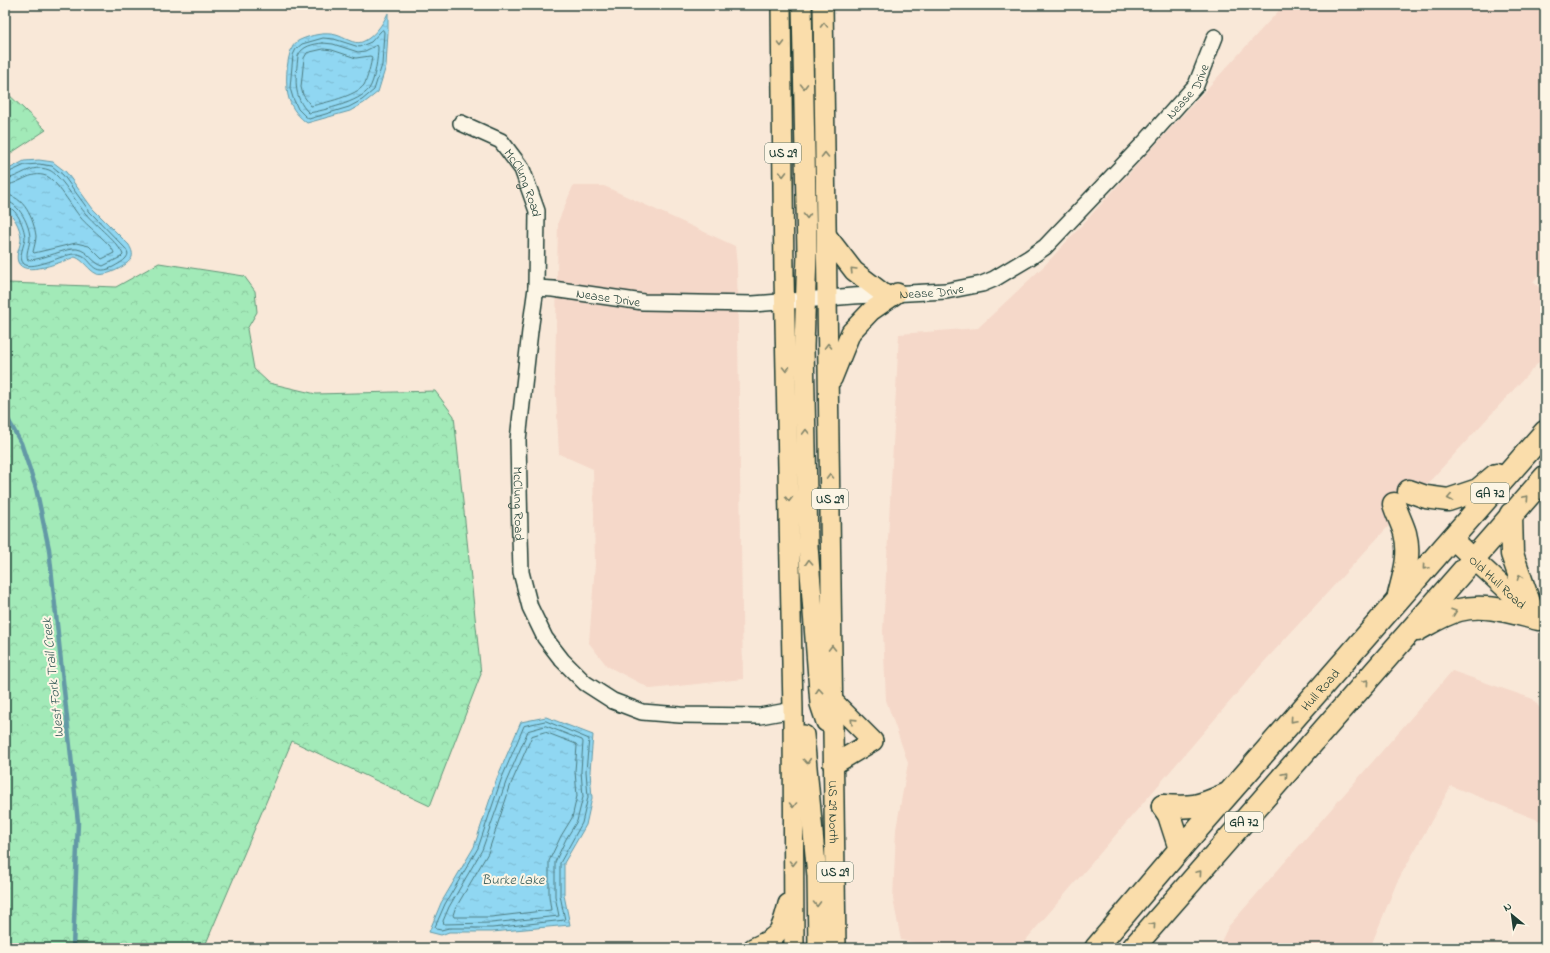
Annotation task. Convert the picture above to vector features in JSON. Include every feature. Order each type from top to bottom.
[{"type":"highway","name":"Hull Road","points":[[1096,948],[1229,792],[1545,432]]},
{"type":"highway","points":[[1397,600],[1407,564],[1408,548],[1401,497],[1426,497],[1448,500],[1478,490],[1530,449]]},
{"type":"highway","name":"GA 72","points":[[1133,948],[1407,636],[1472,558],[1545,477]]},
{"type":"highway","points":[[1511,514],[1512,554],[1539,620]]},
{"type":"highway","points":[[1407,636],[1449,614],[1472,608],[1498,609],[1539,620]]},
{"type":"highway","points":[[1129,948],[1122,939],[1123,935],[1150,903],[1173,857],[1169,815],[1162,806],[1185,808],[1203,805],[1229,792]]},
{"type":"main road","name":"US 29","points":[[781,5],[785,302],[794,710],[794,948]]},
{"type":"main road","points":[[802,5],[807,253],[804,347],[807,514],[811,595],[820,704],[834,742]]},
{"type":"main road","name":"US 29","points":[[823,5],[833,701]]},
{"type":"main road","points":[[827,236],[854,271],[890,294],[851,332],[837,364],[828,392]]},
{"type":"main road","name":"Old Hull Road","points":[[1451,538],[1539,620]]},
{"type":"main road","points":[[833,701],[873,740],[833,765]]},
{"type":"main road","name":"US 29 North","points":[[833,701],[836,948]]},
{"type":"main road","points":[[794,710],[804,736],[817,876],[818,948]]},
{"type":"main road","points":[[753,948],[770,941],[782,927],[793,884]]},
{"type":"street","name":"Nease Drive","points":[[536,288],[553,288],[643,302],[753,304],[946,291],[982,284],[1046,247],[1146,141],[1196,85],[1215,37]]},
{"type":"street","name":"McClung Road","points":[[461,122],[501,141],[522,169],[536,211],[536,288],[518,440],[520,535],[521,572],[530,607],[545,638],[562,660],[585,683],[613,701],[642,712],[687,716],[760,716],[794,710]]},
{"type":"shaded area","points":[[1284,5],[1545,5],[1545,267],[1533,282],[1545,292],[1545,353],[1539,362],[1262,664],[1019,948],[933,948],[901,940],[893,899],[896,829],[908,763],[886,700],[883,631],[899,334],[978,328],[1045,265]]},
{"type":"shaded area","points":[[573,186],[604,186],[735,246],[737,266],[743,679],[651,689],[607,666],[589,643],[595,564],[593,469],[559,454],[555,378],[558,222]]},
{"type":"shaded area","points":[[1452,671],[1533,699],[1545,715],[1545,812],[1543,822],[1451,786],[1397,882],[1370,948],[1218,948],[1228,927]]},
{"type":"green space","points":[[5,91],[46,130],[5,157]]},
{"type":"green space","points":[[5,240],[9,251],[8,283],[116,287],[159,263],[244,276],[255,291],[257,312],[247,329],[254,369],[269,383],[316,394],[435,391],[454,416],[481,674],[430,806],[292,741],[204,948],[5,948]]},
{"type":"water","points":[[388,13],[386,66],[378,92],[364,103],[350,111],[307,123],[290,103],[288,94],[287,66],[293,46],[304,38],[323,34],[332,34],[359,43],[362,42],[377,30]]},
{"type":"water","points":[[39,160],[53,162],[66,172],[93,209],[129,245],[132,252],[132,257],[126,264],[106,274],[97,274],[81,260],[75,257],[36,269],[22,267],[17,259],[21,238],[18,225],[11,214],[5,209],[5,171],[24,161]]},
{"type":"water","name":"Burke Lake","points":[[546,717],[593,735],[590,771],[592,798],[586,825],[564,863],[564,895],[570,925],[492,932],[449,932],[441,935],[429,932],[441,903],[474,847],[497,778],[521,722]]},
{"type":"waterway","name":"West Fork Trail Creek","points":[[5,414],[21,443],[36,488],[49,549],[78,822],[73,948]]}]
